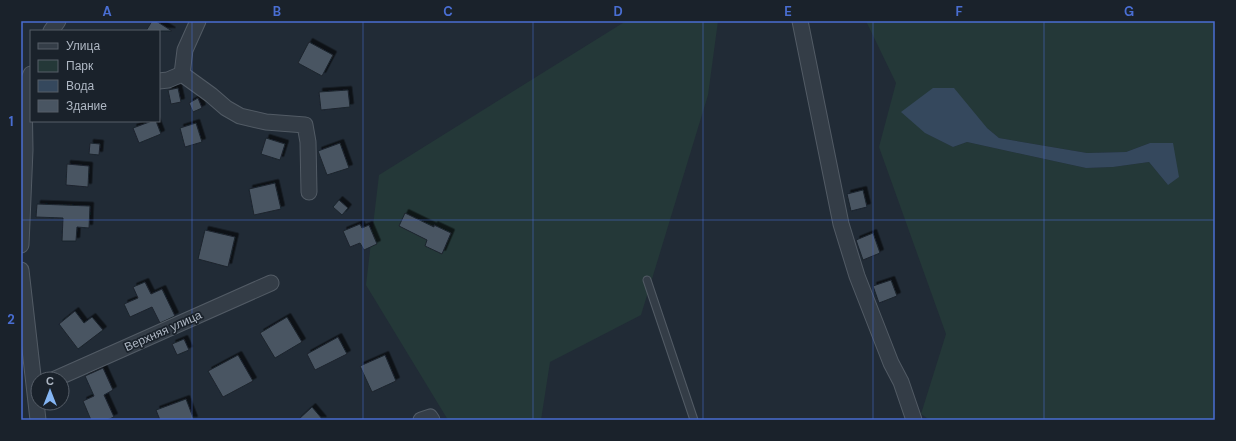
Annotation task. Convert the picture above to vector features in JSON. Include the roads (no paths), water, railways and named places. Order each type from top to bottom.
[{"type":"street","points":[[52,30],[58,21]]},
{"type":"street","points":[[182,74],[185,50],[198,21]]},
{"type":"street","points":[[800,21],[841,224],[857,276],[891,363],[902,382],[914,420]]},
{"type":"street","points":[[160,81],[168,80],[182,74]]},
{"type":"street","points":[[182,74],[226,108],[240,116],[266,122],[305,125],[308,142],[309,192]]},
{"type":"street","points":[[21,245],[25,150],[28,123],[25,90],[30,77]]},
{"type":"street","points":[[21,270],[34,371]]},
{"type":"street","name":"Верхняя улица","points":[[70,372],[271,283]]},
{"type":"street","points":[[422,420],[430,417],[432,420]]},
{"type":"lane","points":[[647,280],[694,420]]},
{"type":"water","points":[[933,88],[954,88],[987,128],[999,138],[1087,153],[1126,152],[1150,143],[1173,143],[1179,177],[1168,185],[1149,162],[1113,167],[1086,168],[967,142],[953,147],[925,133],[901,112]]}]
